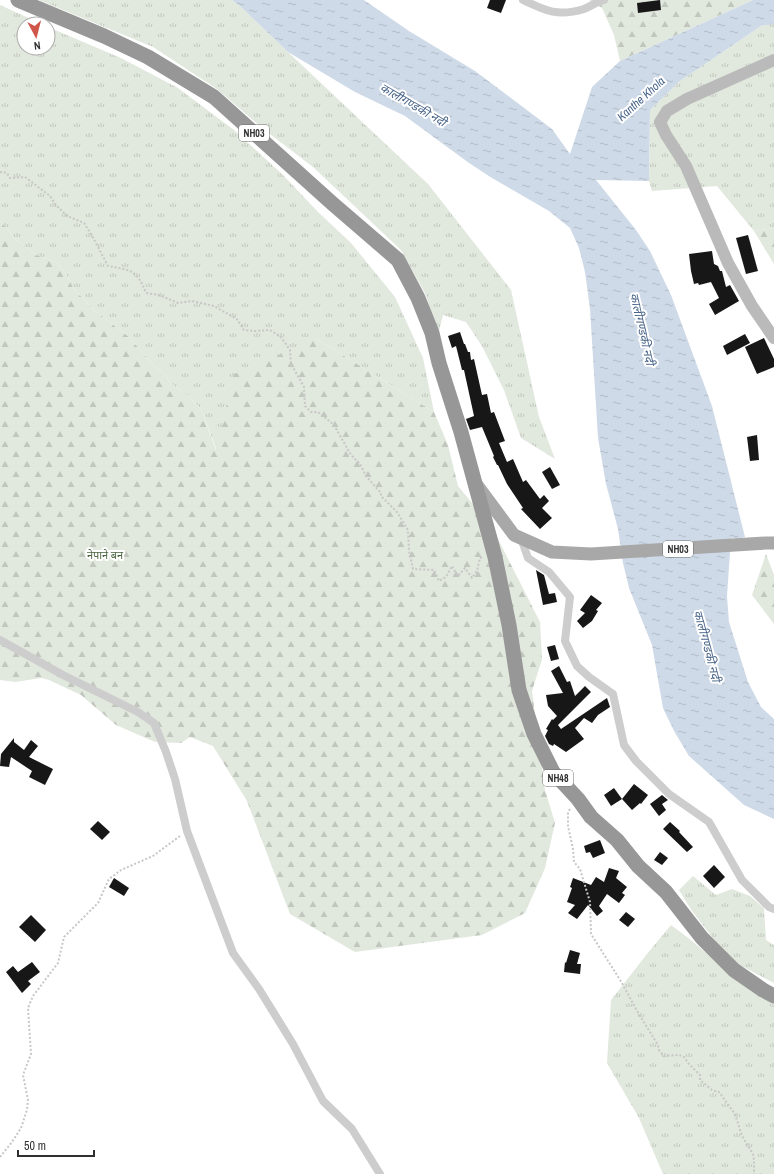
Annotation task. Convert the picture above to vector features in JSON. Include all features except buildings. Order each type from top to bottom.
[{"type":"highway","name":"NH03","points":[[18,0],[104,36],[148,57],[214,97],[398,260],[418,298],[432,333],[439,363],[475,482]]},
{"type":"highway","name":"NH48","points":[[475,482],[495,556],[520,690],[534,734],[553,772],[578,799],[591,817],[617,840],[638,866],[666,892],[702,938],[734,970],[774,996]]},
{"type":"main road","points":[[774,60],[667,110],[660,122],[666,135],[686,166],[728,263],[752,306],[774,338]]},
{"type":"main road","name":"NH03","points":[[475,482],[514,535],[552,552],[590,554],[770,543]]},
{"type":"street","points":[[523,0],[546,11],[566,13],[584,9],[604,0]]},
{"type":"street","points":[[521,538],[528,558],[549,572],[570,597],[565,641],[577,666],[588,677],[612,694],[624,745],[636,761],[670,794],[709,822],[742,880],[769,907],[774,909]]},
{"type":"street","points":[[0,640],[63,675],[138,712],[154,723],[175,779],[187,831],[233,953],[259,989],[289,1038],[323,1101],[352,1129],[380,1174]]},
{"type":"path","points":[[0,172],[7,173],[10,178],[25,177],[50,196],[55,204],[67,216],[84,224],[108,266],[122,268],[132,272],[140,279],[146,293],[159,294],[178,303],[192,301],[214,306],[237,319],[244,330],[270,330],[281,337],[290,350],[291,364],[304,387],[305,406],[311,412],[318,412],[334,424],[348,450],[360,464],[366,476],[381,493],[381,496],[397,512],[408,530],[409,551],[413,569],[434,570],[439,581],[446,577],[452,566],[458,576],[465,568],[472,578],[477,571],[480,558],[485,555],[495,556]]},
{"type":"path","points":[[578,799],[568,812],[568,826],[574,862],[580,869],[590,902],[591,934],[622,983],[637,1012],[658,1045],[658,1050],[664,1056],[684,1056],[700,1076],[700,1080],[712,1090],[719,1092],[735,1114],[742,1136],[752,1154],[754,1161],[754,1174]]},
{"type":"path","points":[[0,1157],[21,1128],[27,1110],[28,1100],[23,1075],[31,1054],[29,1003],[58,963],[64,937],[98,903],[109,879],[121,870],[153,856],[187,831]]},
{"type":"green space","points":[[39,0],[232,0],[241,7],[428,184],[511,290],[539,417],[555,459],[521,438],[504,390],[482,346],[466,322],[443,315],[438,335],[426,295],[401,250],[313,167],[262,128],[217,89],[153,47]]},
{"type":"green space","points":[[589,0],[753,0],[620,61],[614,35],[602,8]]},
{"type":"green space","points":[[0,5],[24,16],[16,16],[16,56],[56,56],[56,30],[121,58],[178,88],[234,130],[283,175],[318,212],[351,243],[395,297],[423,358],[434,412],[317,339],[217,451],[201,409],[187,395],[170,383],[164,373],[155,367],[129,337],[94,310],[74,289],[65,272],[56,262],[36,255],[15,239],[0,220]]},
{"type":"green space","points":[[774,24],[774,228],[754,231],[717,186],[652,191],[649,181],[650,110],[680,81],[761,26]]},
{"type":"green space","name":"नेपाने बन","points":[[0,220],[15,239],[36,255],[56,262],[65,272],[74,289],[94,310],[129,337],[155,367],[164,373],[170,383],[187,395],[201,409],[216,450],[234,374],[317,339],[434,412],[448,445],[458,486],[492,527],[540,622],[542,659],[532,691],[545,790],[555,823],[545,868],[525,913],[482,935],[355,952],[290,914],[247,801],[213,746],[190,737],[181,743],[155,742],[116,725],[81,695],[49,680],[41,678],[15,682],[0,680]]},
{"type":"green space","points":[[774,228],[774,264],[754,231]]},
{"type":"green space","points":[[766,554],[774,575],[774,624],[752,595]]},
{"type":"green space","points":[[693,876],[716,895],[732,889],[750,896],[764,908],[766,940],[774,945],[774,983],[736,963],[716,942],[692,911],[679,890]]},
{"type":"green space","points":[[671,925],[747,986],[774,1004],[774,1174],[663,1174],[639,1118],[607,1063],[611,1000]]},
{"type":"water","points":[[232,0],[364,0],[409,31],[475,71],[552,129],[570,154],[592,87],[620,61],[753,0],[774,0],[774,24],[761,26],[680,81],[650,110],[649,181],[596,180],[636,230],[650,251],[671,295],[712,406],[745,537],[737,539],[731,538],[727,596],[729,622],[748,682],[761,707],[774,719],[774,819],[744,805],[689,756],[674,731],[663,708],[652,645],[629,588],[623,563],[618,529],[606,484],[598,438],[590,309],[585,272],[579,248],[570,228],[549,211],[469,163],[405,116],[355,92],[288,52]]},
{"type":"water label","name":"Kanthe Khola","points":[[641,99]]},
{"type":"water label","name":"कालीगण्डकी नदी","points":[[413,105]]},
{"type":"water label","name":"कालीगण्डकी नदी","points":[[642,329]]},
{"type":"water label","name":"कालीगण्डकी नदी","points":[[707,646]]}]
